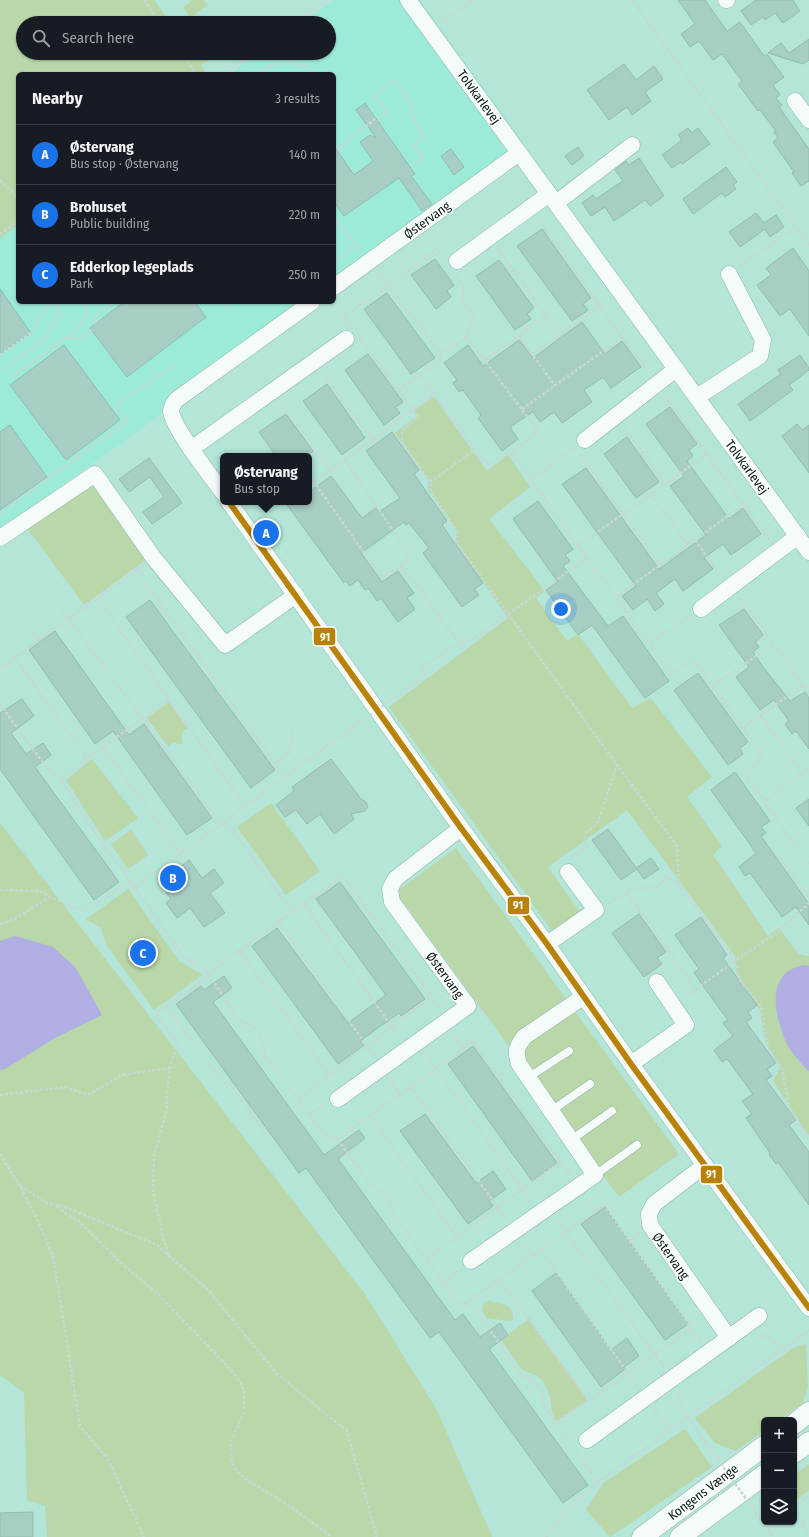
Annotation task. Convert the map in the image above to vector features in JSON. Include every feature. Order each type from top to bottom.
[{"type":"street","name":"Tolvkarlevej","points":[[408,0],[809,552]]},
{"type":"street","points":[[795,101],[809,120]]},
{"type":"street","points":[[452,264],[490,237],[553,199],[632,146]]},
{"type":"street","name":"Østervang","points":[[336,285],[519,153]]},
{"type":"street","points":[[697,397],[760,356],[763,340],[728,274]]},
{"type":"street","points":[[220,489],[191,449],[173,420],[171,409],[176,400],[309,304]]},
{"type":"street","points":[[191,449],[314,362],[351,332]]},
{"type":"street","points":[[585,440],[676,369]]},
{"type":"street","points":[[0,538],[95,474],[153,558],[225,645],[296,595]]},
{"type":"street","points":[[231,505],[461,828],[548,944],[583,997],[631,1064],[809,1308]]},
{"type":"street","points":[[701,609],[798,536]]},
{"type":"street","name":"Østervang","points":[[338,1099],[468,1006],[392,902],[390,889],[395,879],[461,828]]},
{"type":"street","points":[[548,944],[596,910],[568,872]]},
{"type":"street","points":[[631,1064],[686,1025],[657,982]]},
{"type":"street","points":[[471,1261],[595,1174],[519,1064],[516,1054],[517,1046],[524,1037],[583,997]]},
{"type":"street","name":"Østervang","points":[[705,1165],[654,1204],[649,1214],[650,1225],[729,1338]]},
{"type":"street","points":[[587,1440],[754,1320]]},
{"type":"street","points":[[797,1422],[809,1412]]},
{"type":"street","points":[[797,1451],[809,1442]]},
{"type":"street","name":"Kongens Vænge","points":[[642,1537],[761,1448]]},
{"type":"street","name":"Kongens Vænge","points":[[680,1537],[761,1477]]},
{"type":"lane","points":[[528,1077],[569,1051]]},
{"type":"lane","points":[[551,1111],[590,1084]]},
{"type":"lane","points":[[571,1140],[612,1111]]},
{"type":"lane","points":[[595,1174],[637,1145]]},
{"type":"path","points":[[144,0],[155,16]]},
{"type":"path","points":[[305,16],[327,0]]},
{"type":"path","points":[[430,30],[473,0]]},
{"type":"path","points":[[632,0],[809,246]]},
{"type":"path","points":[[186,60],[195,72]]},
{"type":"path","points":[[227,72],[243,60]]},
{"type":"path","points":[[259,72],[265,68],[289,62],[308,67],[311,72]]},
{"type":"path","points":[[336,150],[375,119],[379,120],[387,112],[374,96],[397,81],[410,104],[415,123],[424,138],[414,145],[423,157],[414,165]]},
{"type":"path","points":[[0,180],[16,196]]},
{"type":"path","points":[[336,220],[441,353],[440,360],[399,390]]},
{"type":"path","points":[[0,234],[16,222]]},
{"type":"path","points":[[728,274],[795,227]]},
{"type":"path","points":[[490,237],[559,334]]},
{"type":"path","points":[[336,259],[356,244]]},
{"type":"path","points":[[441,353],[467,337],[474,318],[462,301],[464,287],[452,264],[437,249],[388,286],[344,316],[351,332],[399,390],[418,416],[402,431],[402,441],[430,482],[431,492],[458,531],[457,543],[617,765],[678,846],[679,884]]},
{"type":"path","points":[[0,355],[32,332],[49,304]]},
{"type":"path","points":[[5,368],[42,340],[54,325],[59,310],[58,304]]},
{"type":"path","points":[[12,377],[76,330],[86,317],[86,304]]},
{"type":"path","points":[[96,323],[95,318],[112,304]]},
{"type":"path","points":[[225,304],[230,310]]},
{"type":"path","points":[[532,354],[600,306]]},
{"type":"path","points":[[485,360],[546,316]]},
{"type":"path","points":[[66,337],[78,338],[92,330]]},
{"type":"path","points":[[519,336],[555,386]]},
{"type":"path","points":[[420,375],[488,466],[507,454],[512,453],[538,431],[467,337]]},
{"type":"path","points":[[522,409],[623,337]]},
{"type":"path","points":[[314,362],[373,440]]},
{"type":"path","points":[[0,513],[128,421],[115,405],[175,365]]},
{"type":"path","points":[[273,391],[330,471]]},
{"type":"path","points":[[345,460],[409,554],[402,565],[382,578],[314,482],[435,394]]},
{"type":"path","points":[[616,416],[665,483]]},
{"type":"path","points":[[531,480],[575,447],[660,565]]},
{"type":"path","points":[[430,482],[475,450]]},
{"type":"path","points":[[512,453],[671,674],[694,660],[713,686],[762,754],[746,777],[809,864]]},
{"type":"path","points":[[578,546],[707,454]]},
{"type":"path","points":[[651,494],[688,545]]},
{"type":"path","points":[[616,597],[743,505]]},
{"type":"path","points":[[695,540],[723,579],[731,586],[809,693]]},
{"type":"path","points":[[0,668],[153,558]]},
{"type":"path","points":[[134,888],[426,675],[420,669],[463,640],[472,640],[587,558]]},
{"type":"path","points":[[402,565],[459,643]]},
{"type":"path","points":[[137,570],[285,777]]},
{"type":"path","points":[[97,598],[245,806]]},
{"type":"path","points":[[58,604],[220,824],[229,826],[292,912]]},
{"type":"path","points":[[650,643],[701,609]]},
{"type":"path","points":[[29,630],[38,640]]},
{"type":"path","points":[[713,686],[773,644]]},
{"type":"path","points":[[14,658],[87,758]]},
{"type":"path","points":[[743,728],[803,685]]},
{"type":"path","points":[[62,780],[69,772],[87,758],[169,700]]},
{"type":"path","points":[[0,704],[47,768],[62,780],[80,811],[186,959],[198,964],[208,974],[238,1018],[258,1030],[265,1055],[323,1133],[337,1139],[371,1185],[387,1195],[393,1214],[458,1301],[474,1308],[522,1376],[534,1382],[540,1388],[543,1396],[543,1404],[598,1482]]},
{"type":"path","points":[[760,715],[803,774]]},
{"type":"path","points":[[276,764],[290,752],[292,729]]},
{"type":"path","points":[[103,747],[180,854]]},
{"type":"path","points":[[568,872],[564,864],[588,846],[584,840],[585,834],[598,822],[617,765]]},
{"type":"path","points":[[764,801],[809,770]]},
{"type":"path","points":[[777,853],[809,896]]},
{"type":"path","points":[[169,1255],[164,1241],[153,1191],[153,1178],[154,1157],[167,1108],[170,1068],[176,1043],[156,1012],[188,992],[239,950],[343,876],[439,1006],[444,1024],[463,1048]]},
{"type":"path","points":[[596,910],[632,889],[658,887],[666,876],[679,884],[735,961],[740,980],[761,1006],[768,1048],[782,1068],[789,1106],[806,1136],[809,1135]]},
{"type":"path","points":[[0,890],[39,890],[72,907],[86,911],[130,882]]},
{"type":"path","points":[[627,893],[696,989]]},
{"type":"path","points":[[0,924],[16,918],[51,897]]},
{"type":"path","points":[[674,1006],[776,933],[809,903]]},
{"type":"path","points":[[304,904],[408,1049]]},
{"type":"path","points":[[279,922],[400,1094]]},
{"type":"path","points":[[381,927],[386,924]]},
{"type":"path","points":[[239,950],[329,1075]]},
{"type":"path","points":[[298,1099],[432,996]]},
{"type":"path","points":[[166,1006],[227,1087],[231,1084],[267,1136]]},
{"type":"path","points":[[337,1139],[411,1087],[434,1068],[473,1040],[595,1211]]},
{"type":"path","points":[[0,1095],[65,1087],[88,1095],[122,1075],[170,1068]]},
{"type":"path","points":[[434,1068],[522,1190],[565,1232],[655,1354],[671,1380],[688,1418],[774,1537]]},
{"type":"path","points":[[499,1077],[511,1069]]},
{"type":"path","points":[[411,1087],[533,1256]]},
{"type":"path","points":[[309,1114],[338,1099]]},
{"type":"path","points":[[370,1115],[457,1238]]},
{"type":"path","points":[[0,1154],[20,1186],[38,1221],[53,1256],[80,1426],[108,1458],[144,1537]]},
{"type":"path","points":[[426,1260],[560,1162]]},
{"type":"path","points":[[20,1186],[47,1203],[65,1207],[157,1245],[209,1291],[276,1373],[348,1431],[377,1537]]},
{"type":"path","points":[[56,1205],[80,1222],[120,1262],[159,1295],[230,1369],[241,1383],[244,1392],[244,1412],[230,1444],[232,1463],[236,1470],[245,1479],[292,1507],[332,1537]]},
{"type":"path","points":[[465,1305],[604,1205],[709,1352]]},
{"type":"path","points":[[629,1241],[642,1232]]},
{"type":"path","points":[[541,1250],[670,1430]]},
{"type":"path","points":[[444,1282],[471,1261]]},
{"type":"path","points":[[500,1279],[588,1400]]},
{"type":"path","points":[[754,1320],[762,1336],[786,1347]]},
{"type":"path","points":[[556,1422],[692,1328]]},
{"type":"path","points":[[546,1537],[569,1507],[598,1482],[809,1330]]},
{"type":"path","points":[[797,1505],[809,1496]]},
{"type":"path","points":[[797,1511],[809,1534]]},
{"type":"path","points":[[767,1528],[770,1525]]},
{"type":"shaded area","points":[[0,0],[154,0],[166,16],[16,16],[16,60],[209,60],[201,65],[206,72],[16,72],[16,226],[0,238]]},
{"type":"shaded area","points":[[193,0],[204,0],[208,5],[193,16],[189,16],[183,7]]},
{"type":"shaded area","points":[[334,0],[420,0],[525,145],[336,287],[336,72],[233,72],[249,60],[336,60],[336,16],[311,16]]},
{"type":"shaded area","points":[[16,226],[16,304],[312,304],[0,530],[0,238]]},
{"type":"shaded area","points":[[434,397],[487,471],[508,455],[530,487],[489,519],[545,591],[536,598],[567,641],[578,634],[632,708],[651,698],[712,777],[687,797],[722,846],[713,855],[768,936],[779,928],[798,954],[809,956],[809,1136],[773,1081],[780,1068],[765,1041],[760,1011],[736,972],[735,956],[627,810],[548,867],[580,912],[553,932],[389,707],[508,618],[456,543],[456,530],[428,490],[428,480],[395,433],[417,416],[413,411]]},
{"type":"shaded area","points":[[90,481],[147,559],[84,605],[27,528]]},
{"type":"shaded area","points":[[169,702],[188,729],[184,730],[182,733],[182,745],[173,742],[169,746],[167,745],[147,718]]},
{"type":"shaded area","points":[[92,759],[138,818],[105,841],[66,780]]},
{"type":"shaded area","points":[[271,803],[320,871],[286,895],[237,827]]},
{"type":"shaded area","points":[[0,823],[365,1294],[437,1410],[492,1537],[47,1537],[45,1506],[27,1500],[24,1393],[0,1375]]},
{"type":"shaded area","points":[[131,830],[148,855],[128,869],[111,844]]},
{"type":"shaded area","points":[[456,848],[679,1154],[619,1197],[396,892]]},
{"type":"shaded area","points":[[128,889],[179,961],[202,975],[154,1010],[107,946],[101,928],[86,919]]},
{"type":"shaded area","points":[[488,1301],[509,1307],[513,1315],[513,1320],[509,1321],[486,1318],[482,1310],[484,1303]]},
{"type":"shaded area","points":[[529,1319],[588,1400],[556,1422],[552,1412],[550,1396],[543,1381],[535,1375],[522,1370],[501,1340]]},
{"type":"shaded area","points":[[806,1344],[808,1387],[802,1404],[783,1417],[761,1417],[761,1433],[736,1451],[715,1443],[695,1418],[793,1348]]},
{"type":"shaded area","points":[[685,1429],[712,1467],[610,1537],[586,1510],[603,1483]]},
{"type":"shaded area","points":[[809,1464],[809,1490],[797,1500],[797,1489],[797,1473]]},
{"type":"water","points":[[15,936],[53,947],[76,968],[102,1015],[55,1038],[5,1069],[0,1070],[0,941]]},
{"type":"water","points":[[804,965],[809,966],[809,1071],[796,1057],[788,1045],[778,1020],[776,1008],[778,985],[783,976],[792,969]]},
{"type":"building","points":[[678,0],[705,0],[727,31],[740,22],[764,56],[767,54],[784,77],[773,85],[780,95],[776,98],[782,105],[779,107],[809,149],[809,181],[801,186],[792,173],[794,172],[773,142],[778,138],[774,132],[776,131],[760,110],[758,111],[738,84],[742,81],[722,54],[713,60],[699,41],[690,47],[681,34],[695,24]]},
{"type":"building","points":[[756,0],[793,0],[800,11],[783,23],[775,13],[765,20],[763,17],[751,25],[741,11]]},
{"type":"building","points":[[809,39],[809,60],[803,64],[768,53],[781,43],[789,53]]},
{"type":"building","points":[[624,64],[636,80],[654,66],[663,79],[645,92],[651,101],[632,115],[627,107],[609,120],[587,90]]},
{"type":"building","points":[[365,103],[415,174],[411,176],[432,204],[422,211],[399,178],[344,216],[336,205],[336,149],[354,175],[373,161],[360,142],[370,135],[376,138],[356,110]]},
{"type":"building","points":[[688,128],[692,133],[698,128],[710,144],[682,164],[681,162],[672,168],[662,155],[682,140],[678,135]]},
{"type":"building","points":[[578,147],[584,156],[572,165],[565,156]]},
{"type":"building","points":[[451,149],[464,167],[454,175],[441,156]]},
{"type":"building","points":[[639,158],[664,196],[650,206],[645,200],[614,221],[605,207],[591,216],[582,203],[593,195],[596,199],[623,181],[615,170],[626,161],[629,165]]},
{"type":"building","points":[[726,167],[737,182],[733,185],[736,189],[725,197],[722,193],[693,214],[683,199]]},
{"type":"building","points":[[756,213],[764,223],[776,215],[784,227],[770,237],[765,229],[740,247],[729,232]]},
{"type":"building","points":[[542,229],[591,298],[583,304],[588,310],[572,321],[517,246]]},
{"type":"building","points":[[793,248],[809,271],[809,336],[790,309],[780,316],[757,285],[771,275],[766,268]]},
{"type":"building","points":[[435,259],[454,285],[447,291],[451,297],[436,309],[411,275]]},
{"type":"building","points":[[499,260],[534,308],[527,314],[531,319],[515,330],[476,276]]},
{"type":"building","points":[[0,289],[31,333],[0,354]]},
{"type":"building","points":[[387,293],[435,358],[411,374],[364,309]]},
{"type":"building","points":[[121,304],[196,304],[206,317],[127,377],[90,328]]},
{"type":"building","points":[[582,322],[605,354],[622,341],[641,367],[611,388],[603,377],[584,390],[592,402],[562,423],[554,412],[540,422],[533,412],[510,427],[518,439],[502,451],[478,418],[481,415],[463,390],[459,392],[453,383],[457,380],[444,363],[468,345],[483,366],[519,340],[533,358]]},
{"type":"building","points":[[64,345],[120,420],[66,460],[10,385]]},
{"type":"building","points":[[368,354],[403,402],[395,407],[400,413],[384,425],[345,370]]},
{"type":"building","points":[[800,355],[809,370],[789,385],[793,390],[750,421],[738,404],[781,374],[778,370]]},
{"type":"building","points":[[327,384],[365,438],[342,455],[303,401]]},
{"type":"building","points":[[670,407],[697,444],[689,450],[693,456],[687,461],[729,519],[743,508],[761,534],[731,555],[723,544],[704,558],[713,569],[683,591],[675,579],[656,593],[664,604],[655,611],[647,599],[633,610],[622,596],[636,586],[562,484],[586,468],[659,569],[706,535],[670,486],[684,476],[646,424]]},
{"type":"building","points":[[286,414],[313,451],[311,453],[274,453],[259,432]]},
{"type":"building","points":[[797,424],[802,430],[809,425],[809,473],[782,436]]},
{"type":"building","points":[[10,425],[47,477],[0,510],[0,432]]},
{"type":"building","points":[[392,432],[419,470],[414,474],[447,521],[442,525],[483,583],[474,589],[479,595],[462,607],[423,553],[429,548],[409,523],[406,525],[404,522],[361,553],[382,582],[398,571],[414,593],[407,598],[415,609],[398,622],[381,598],[377,601],[368,588],[365,590],[358,580],[350,586],[346,581],[344,583],[287,505],[312,505],[312,490],[331,476],[362,518],[376,508],[379,512],[400,498],[366,451]]},
{"type":"building","points":[[627,437],[659,482],[636,498],[604,454]]},
{"type":"building","points":[[149,458],[182,503],[152,524],[143,512],[164,497],[150,477],[129,492],[119,479]]},
{"type":"building","points":[[538,501],[573,549],[565,555],[570,561],[563,566],[608,626],[623,616],[669,681],[645,698],[592,625],[578,635],[546,590],[558,582],[513,519]]},
{"type":"building","points":[[150,600],[275,770],[251,788],[126,617]]},
{"type":"building","points":[[744,609],[763,635],[755,642],[759,647],[753,652],[763,667],[790,701],[805,692],[809,698],[809,749],[796,731],[792,734],[785,724],[789,721],[774,700],[760,710],[736,677],[749,667],[719,625]]},
{"type":"building","points":[[55,631],[129,735],[144,724],[212,818],[187,835],[113,731],[95,744],[29,650]]},
{"type":"building","points":[[698,673],[748,742],[740,748],[743,754],[728,765],[674,690]]},
{"type":"building","points":[[22,699],[34,716],[11,733],[26,754],[43,743],[51,755],[35,767],[119,882],[94,900],[0,769],[0,713]]},
{"type":"building","points":[[331,759],[361,799],[366,802],[368,807],[365,811],[351,814],[354,819],[334,834],[320,814],[307,824],[296,810],[285,817],[276,805],[294,791],[292,787]]},
{"type":"building","points":[[735,772],[770,821],[761,827],[766,833],[761,836],[809,904],[809,925],[796,907],[782,917],[750,873],[745,876],[739,867],[756,853],[711,790]]},
{"type":"building","points":[[809,799],[809,826],[796,808]]},
{"type":"building","points":[[608,829],[637,869],[621,880],[592,840]]},
{"type":"building","points":[[651,858],[659,869],[644,879],[636,868]]},
{"type":"building","points":[[189,860],[202,878],[214,869],[224,883],[210,893],[225,913],[204,927],[190,908],[177,918],[166,903],[171,899],[159,883]]},
{"type":"building","points":[[340,882],[425,999],[401,1016],[399,1013],[360,1041],[364,1045],[338,1064],[252,946],[277,928],[348,1023],[386,995],[316,899]]},
{"type":"building","points":[[639,914],[666,952],[657,958],[662,964],[644,977],[612,933]]},
{"type":"building","points":[[701,917],[727,955],[723,958],[757,1005],[748,1012],[752,1018],[746,1022],[776,1063],[767,1069],[772,1076],[766,1080],[796,1120],[789,1125],[809,1152],[809,1205],[778,1162],[776,1164],[746,1118],[752,1114],[742,1101],[753,1094],[727,1059],[722,1062],[714,1050],[733,1036],[723,1023],[728,1020],[694,972],[699,969],[675,935]]},
{"type":"building","points":[[224,976],[232,988],[213,1002],[324,1155],[359,1130],[365,1138],[338,1159],[455,1320],[463,1314],[480,1337],[500,1323],[508,1335],[489,1349],[588,1485],[563,1503],[439,1332],[430,1338],[306,1168],[299,1173],[176,1004],[201,986],[204,990]]},
{"type":"building","points":[[473,1046],[557,1163],[532,1181],[448,1064]]},
{"type":"building","points":[[425,1114],[476,1183],[493,1171],[506,1189],[489,1201],[493,1206],[468,1224],[400,1131]]},
{"type":"building","points":[[605,1207],[688,1324],[665,1340],[581,1224]]},
{"type":"building","points":[[556,1273],[611,1350],[627,1338],[639,1356],[624,1367],[625,1369],[601,1387],[532,1291]]},
{"type":"building","points":[[33,1512],[33,1537],[0,1537],[0,1513]]},
{"type":"transit line","name":"91","points":[[231,505],[461,828],[547,944],[631,1064],[809,1308]]},
{"type":"place","name":"Østervang","points":[[266,533]]},
{"type":"place","name":"Brohuset","points":[[173,878]]},
{"type":"place","name":"Edderkop legeplads","points":[[143,953]]}]
